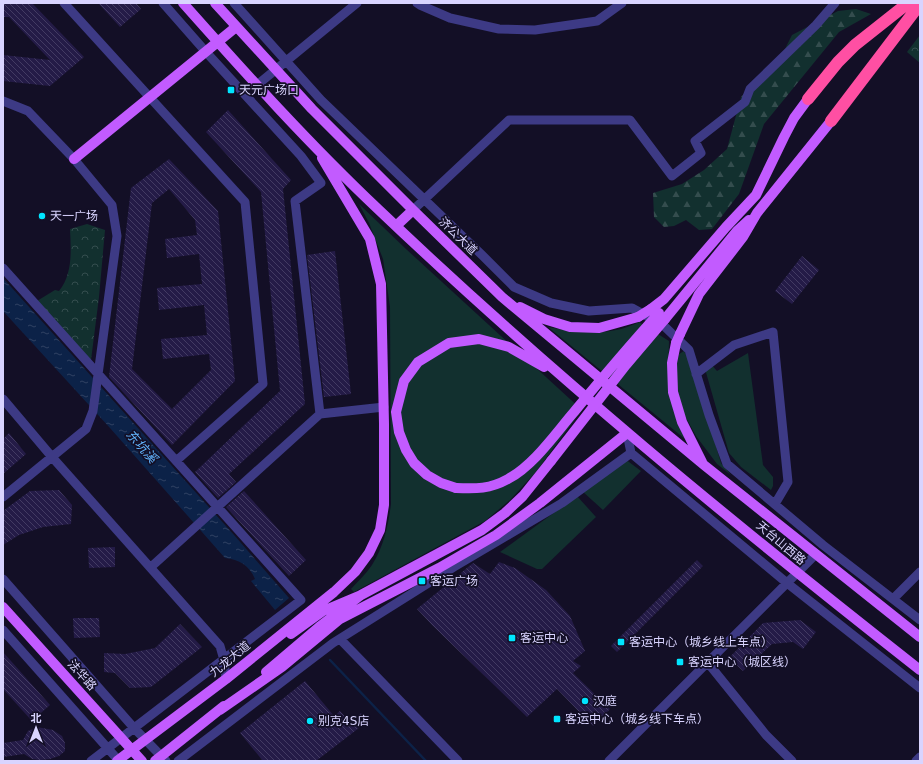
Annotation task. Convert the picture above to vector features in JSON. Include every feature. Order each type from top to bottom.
[{"type":"highway","points":[[808,99],[838,62],[855,45],[908,3]]},
{"type":"highway","points":[[831,121],[920,4]]},
{"type":"main road","points":[[183,3],[257,85],[396,226],[561,377],[627,433],[496,535],[439,568],[340,619],[282,667],[220,710]]},
{"type":"main road","name":"济公大道","points":[[215,3],[312,109],[502,297],[704,465]]},
{"type":"main road","points":[[74,159],[236,27]]},
{"type":"main road","points":[[226,679],[323,611],[361,596],[482,530],[505,513],[523,496],[626,365],[658,314],[664,299],[726,227],[756,195],[794,118],[808,99]]},
{"type":"main road","points":[[704,465],[682,422],[673,392],[672,363],[678,339],[699,294],[743,237],[757,213],[831,121]]},
{"type":"main road","name":"九龙大道","points":[[118,761],[226,679],[334,592],[356,572],[369,553],[380,530],[384,506],[384,407],[381,284],[370,239],[314,144]]},
{"type":"main road","points":[[502,297],[544,319],[570,327],[599,328],[638,317],[658,314],[682,290],[733,229],[747,206]]},
{"type":"main road","points":[[396,226],[413,210]]},
{"type":"main road","points":[[561,377],[508,347],[478,339],[449,343],[418,362],[404,381],[396,412],[399,432],[406,450],[414,463],[427,475],[440,483],[456,488],[476,489],[493,486],[510,478],[526,466],[545,446],[617,360],[658,314],[737,231],[757,213]]},
{"type":"main road","name":"天台山西路","points":[[627,433],[797,573],[920,670]]},
{"type":"main road","name":"天台山西路","points":[[704,465],[920,637]]},
{"type":"main road","points":[[161,759],[319,627],[361,596]]},
{"type":"main road","name":"法华路","points":[[3,606],[142,761]]},
{"type":"street","points":[[64,3],[245,202],[263,384],[176,461]]},
{"type":"street","points":[[163,3],[301,156],[321,183],[295,201],[320,414]]},
{"type":"street","points":[[234,3],[321,100],[514,287],[551,303],[588,311],[632,308],[663,325],[689,350],[709,415],[727,464],[823,545],[920,620]]},
{"type":"street","points":[[257,85],[357,3]]},
{"type":"street","points":[[417,3],[420,6],[450,18],[499,28],[535,30],[597,21],[622,3]]},
{"type":"street","points":[[413,210],[508,120],[630,120],[672,176],[700,153],[695,141],[745,102],[750,89],[816,25],[835,3]]},
{"type":"street","points":[[3,101],[28,111],[74,159],[112,206],[117,236],[93,411],[86,428],[3,497]]},
{"type":"street","points":[[3,268],[301,600],[91,761]]},
{"type":"street","points":[[696,374],[734,345],[773,332],[788,482],[775,504]]},
{"type":"street","points":[[3,399],[52,457],[220,646],[224,660],[226,679]]},
{"type":"street","points":[[151,567],[218,508],[320,414],[384,407]]},
{"type":"street","points":[[627,433],[631,453],[787,583],[920,688]]},
{"type":"street","points":[[178,761],[340,638],[454,566],[562,503],[631,453]]},
{"type":"street","points":[[609,761],[816,554]]},
{"type":"street","points":[[893,599],[920,572]]},
{"type":"street","points":[[3,579],[134,728],[146,739],[161,759]]},
{"type":"street","points":[[3,630],[118,761]]},
{"type":"street","points":[[340,638],[458,761]]},
{"type":"street","points":[[708,663],[766,735],[792,761]]},
{"type":"street","points":[[916,761],[920,757]]},
{"type":"green space","points":[[856,9],[871,14],[839,32],[764,124],[739,194],[712,229],[699,230],[686,220],[674,226],[664,227],[654,217],[653,193],[682,184],[704,170],[727,149],[741,97],[783,53],[792,35],[838,11]]},
{"type":"green space","points":[[920,35],[920,63],[907,52]]},
{"type":"green space","points":[[359,204],[582,410],[535,473],[510,500],[485,521],[354,592],[351,589],[370,568],[380,551],[387,528],[391,504],[390,307],[383,259],[369,223]]},
{"type":"green space","points":[[87,224],[105,230],[99,297],[91,360],[37,301],[55,290],[59,291],[64,284],[70,262],[70,229]]},
{"type":"green space","points":[[639,322],[669,341],[668,382],[673,410],[685,439],[548,327],[574,331],[599,332],[622,329]]},
{"type":"green space","points":[[684,351],[692,366],[721,463],[731,475],[717,464],[696,436],[685,416],[679,400],[675,372],[679,354]]},
{"type":"green space","points":[[748,353],[763,465],[773,477],[773,486],[771,490],[741,467],[729,453],[705,369],[710,363],[717,371]]},
{"type":"green space","points":[[625,459],[641,471],[603,510],[582,491]]},
{"type":"green space","points":[[577,496],[596,517],[542,569],[537,569],[500,552]]},
{"type":"water","points":[[3,278],[289,598],[275,610],[251,581],[255,579],[250,570],[235,560],[225,558],[110,428],[3,311]]},
{"type":"building","points":[[3,3],[32,3],[84,57],[50,86],[3,81],[3,55],[50,60],[9,17],[3,17]]},
{"type":"building","points":[[98,3],[136,3],[141,9],[120,27]]},
{"type":"building","points":[[228,110],[291,180],[283,189],[305,404],[229,474],[236,482],[218,498],[195,472],[280,391],[261,192],[206,132]]},
{"type":"building","points":[[169,159],[218,211],[235,381],[172,445],[109,377],[131,188]],"holes":[[[169,189],[195,220],[197,235],[165,239],[167,258],[199,254],[202,284],[157,288],[159,310],[204,305],[207,335],[161,339],[163,359],[209,354],[211,370],[172,409],[132,369],[152,203]]]},
{"type":"building","points":[[335,251],[351,394],[324,397],[307,255]]},
{"type":"building","points":[[802,256],[819,270],[792,304],[775,291]]},
{"type":"building","points":[[9,433],[26,454],[3,474],[3,439]]},
{"type":"building","points":[[59,490],[72,505],[71,524],[43,527],[19,535],[3,545],[3,511],[30,491]]},
{"type":"building","points":[[244,491],[306,560],[289,576],[226,507]]},
{"type":"building","points":[[115,547],[115,567],[89,568],[88,548]]},
{"type":"building","points":[[697,560],[703,566],[617,652],[611,646]]},
{"type":"building","name":"客运中心","points":[[499,562],[515,568],[546,590],[570,616],[585,651],[573,661],[581,666],[573,673],[610,709],[593,726],[557,689],[527,717],[417,609],[473,563],[490,574]]},
{"type":"building","points":[[73,618],[99,618],[100,637],[74,638]]},
{"type":"building","points":[[800,620],[816,632],[803,649],[793,642],[772,644],[743,671],[729,658],[763,623]]},
{"type":"building","points":[[180,624],[202,647],[151,687],[130,688],[115,673],[104,672],[104,653],[125,654],[155,648]]},
{"type":"building","points":[[3,652],[50,705],[32,721],[3,689]]},
{"type":"building","name":"别克4S店","points":[[305,681],[334,716],[340,711],[350,722],[361,713],[368,721],[316,761],[263,761],[240,733]]},
{"type":"building","points":[[37,727],[53,730],[62,736],[65,743],[65,751],[59,756],[40,760],[32,759],[24,754],[3,757],[3,743],[23,740],[28,731]]},
{"type":"waterway","name":"东坑溪","points":[[330,660],[426,761]]},
{"type":"place","name":"天元广场口","points":[[231,90]]},
{"type":"place","name":"天一广场","points":[[42,216]]},
{"type":"place","name":"客运广场","points":[[422,581]]},
{"type":"place","name":"客运中心","points":[[512,638]]},
{"type":"place","name":"客运中心（城乡线上车点）","points":[[621,642]]},
{"type":"place","name":"客运中心（城区线）","points":[[680,662]]},
{"type":"place","name":"汉庭","points":[[585,701]]},
{"type":"place","name":"客运中心（城乡线下车点）","points":[[557,719]]},
{"type":"place","name":"别克4S店","points":[[310,721]]}]
